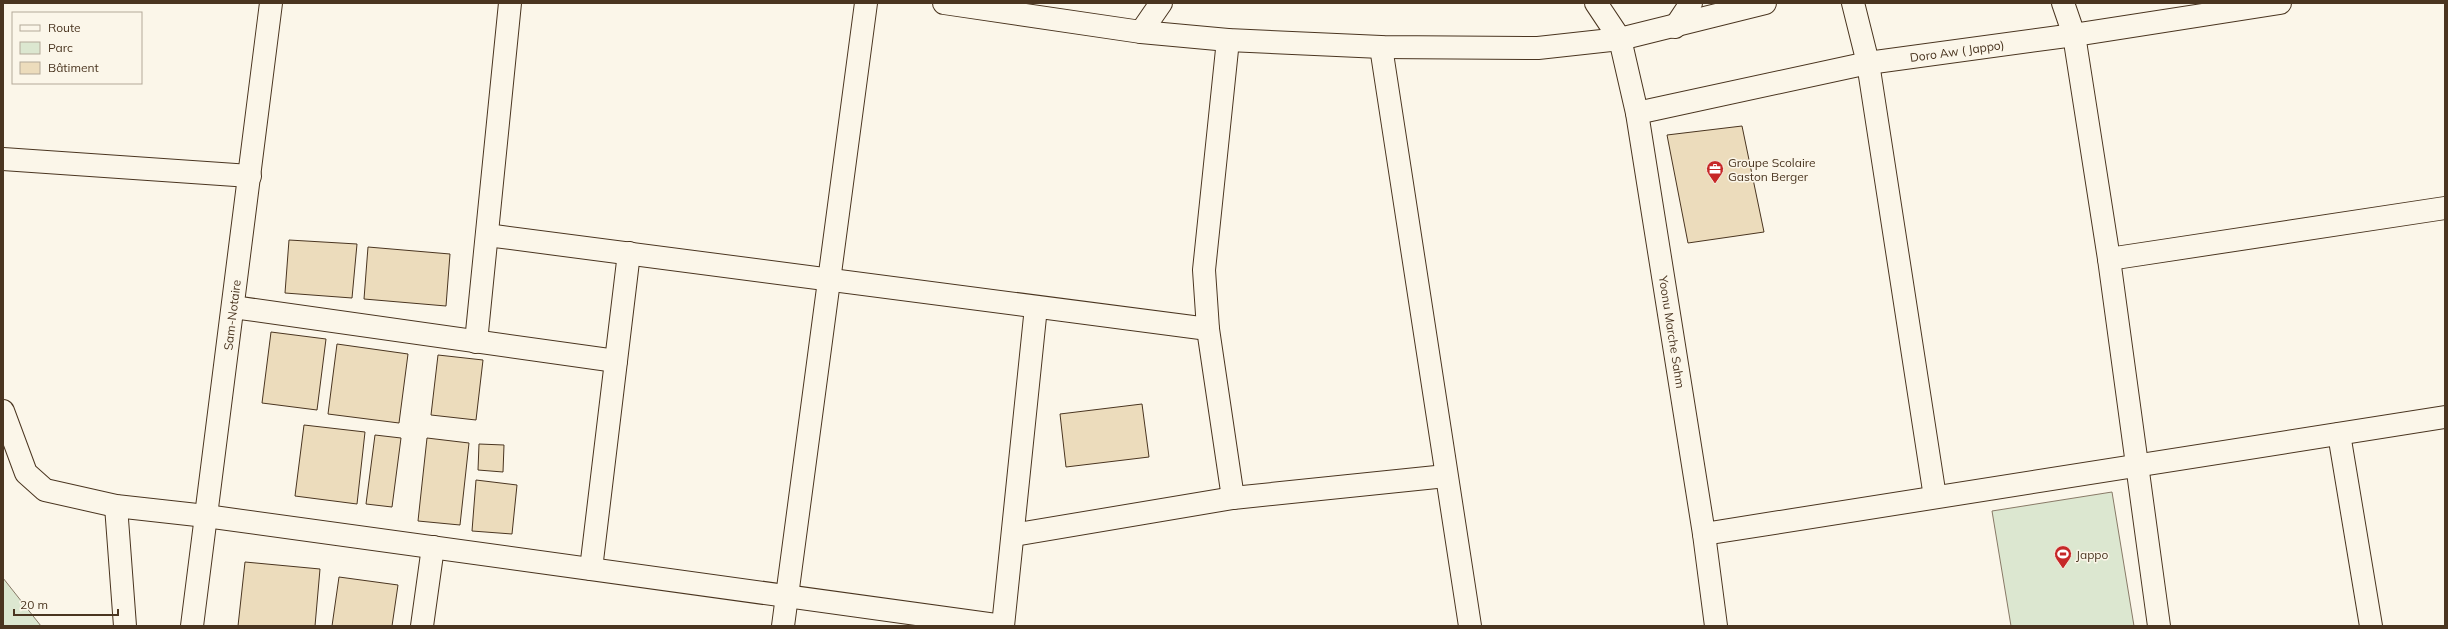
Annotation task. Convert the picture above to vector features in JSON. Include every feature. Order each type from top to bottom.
[{"type":"street","name":"Sam-Notaire","points":[[192,626],[234,307],[271,3]]},
{"type":"street","points":[[476,342],[510,3]]},
{"type":"street","points":[[783,626],[866,3]]},
{"type":"street","points":[[944,3],[1141,32],[1228,40],[1381,47],[1538,48],[1620,39],[1675,27],[1764,3]]},
{"type":"street","points":[[1141,32],[1161,3]]},
{"type":"street","points":[[1596,3],[1620,39]]},
{"type":"street","points":[[1675,27],[1691,3]]},
{"type":"street","points":[[1853,3],[1868,63],[1936,497]]},
{"type":"street","points":[[2063,3],[2074,35],[2109,259],[2159,626]]},
{"type":"street","name":"Doro Aw ( Jappo)","points":[[1637,113],[1868,63],[2074,35],[2280,3]]},
{"type":"street","name":"Yoonu Marche Sahm","points":[[1620,39],[1637,113],[1704,534],[1716,626]]},
{"type":"street","points":[[1228,40],[1204,270],[1208,329],[1233,498]]},
{"type":"street","points":[[1381,47],[1470,626]]},
{"type":"street","points":[[3,158],[250,176]]},
{"type":"street","points":[[2109,259],[2445,208]]},
{"type":"street","points":[[487,235],[1208,329]]},
{"type":"street","points":[[592,569],[629,253]]},
{"type":"street","points":[[234,307],[616,361]]},
{"type":"street","points":[[3,411],[26,473],[45,490],[116,506],[206,516],[1003,626],[1036,307]]},
{"type":"street","points":[[1704,534],[2445,417]]},
{"type":"street","points":[[2339,434],[2371,626]]},
{"type":"street","points":[[1013,534],[1233,498],[1446,476]]},
{"type":"street","points":[[116,506],[126,626]]},
{"type":"street","points":[[422,626],[433,547]]},
{"type":"green space","name":"Jappo","points":[[2112,492],[2134,626],[2011,626],[1992,511]]},
{"type":"green space","points":[[3,578],[41,626],[3,626]]},
{"type":"building","name":"Groupe Scolaire Gaston Berger","points":[[1742,126],[1764,232],[1688,243],[1667,135]]},
{"type":"building","points":[[289,240],[357,244],[352,298],[285,293]]},
{"type":"building","points":[[368,247],[450,254],[446,306],[364,299]]},
{"type":"building","points":[[271,332],[326,339],[317,410],[262,403]]},
{"type":"building","points":[[337,344],[408,354],[399,423],[328,414]]},
{"type":"building","points":[[438,355],[483,360],[476,420],[431,415]]},
{"type":"building","points":[[1142,404],[1149,457],[1066,467],[1060,414]]},
{"type":"building","points":[[304,425],[365,432],[357,504],[295,496]]},
{"type":"building","points":[[375,435],[401,438],[392,507],[366,504]]},
{"type":"building","points":[[427,438],[469,443],[460,525],[418,521]]},
{"type":"building","points":[[479,444],[504,445],[503,472],[478,470]]},
{"type":"building","points":[[476,480],[517,485],[512,534],[472,531]]},
{"type":"building","points":[[245,562],[320,569],[315,626],[238,626]]},
{"type":"building","points":[[339,577],[398,585],[392,626],[332,626]]},
{"type":"place","name":"Groupe Scolaire Gaston Berger","points":[[1715,184]]},
{"type":"place","name":"Jappo","points":[[2063,569]]}]
